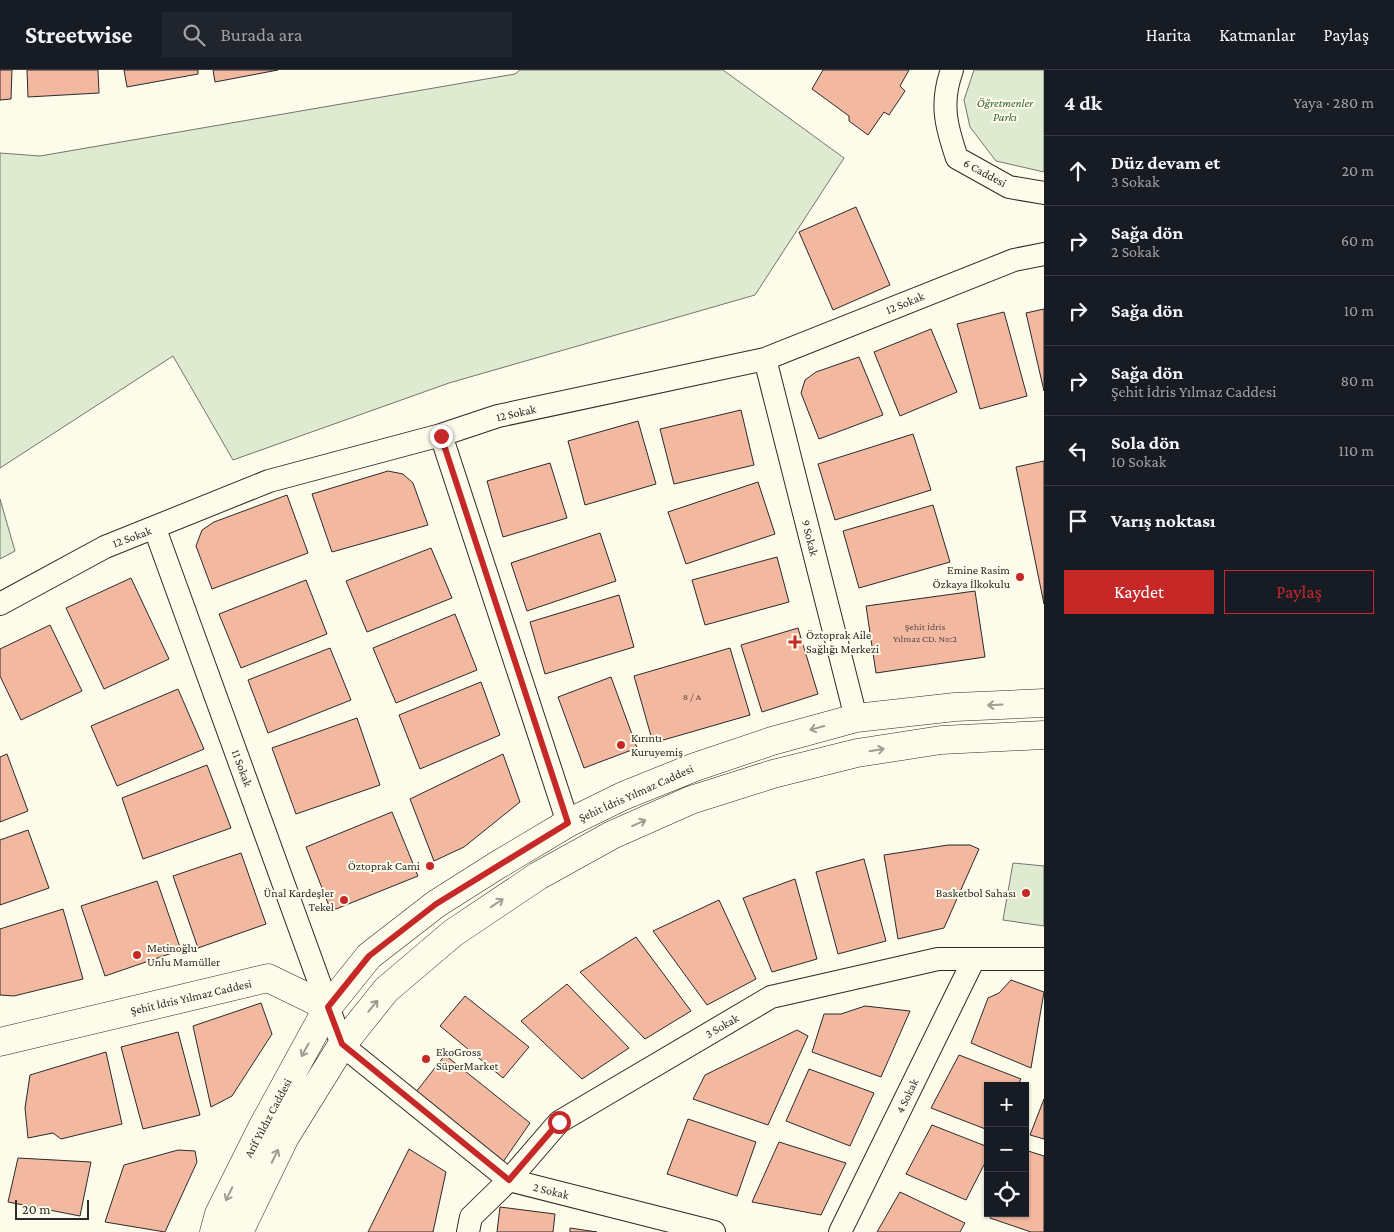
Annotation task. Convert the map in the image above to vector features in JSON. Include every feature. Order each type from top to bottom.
[{"type":"main road","name":"Şehit İdris Yılmaz Caddesi","points":[[0,1042],[268,978],[328,1007],[369,956],[436,904],[568,823],[622,796],[695,767],[772,741],[856,718],[955,707],[1044,703]]},
{"type":"main road","points":[[342,1044],[386,990],[453,933],[538,876],[612,835],[691,800],[773,774],[857,753],[941,740],[1044,735]]},
{"type":"main road","name":"Arif Yıldız Caddesi","points":[[214,1232],[220,1214],[262,1126],[328,1007]]},
{"type":"main road","name":"Arif Yıldız Caddesi","points":[[239,1232],[285,1137],[342,1044]]},
{"type":"street","name":"6 Caddesi","points":[[952,70],[945,89],[946,126],[957,158],[1009,186],[1044,193]]},
{"type":"street","name":"12 Sokak","points":[[0,604],[105,547],[155,529],[269,481],[441,436],[498,416],[764,359],[1014,260],[1044,254]]},
{"type":"street","name":"9 Sokak","points":[[764,359],[856,718]]},
{"type":"street","points":[[441,436],[568,823]]},
{"type":"street","name":"11 Sokak","points":[[155,529],[342,1044]]},
{"type":"street","name":"3 Sokak","points":[[468,1232],[471,1216],[509,1180],[559,1122],[771,997],[938,959],[1044,959]]},
{"type":"street","name":"4 Sokak","points":[[840,1232],[974,959]]},
{"type":"street","name":"2 Sokak","points":[[342,1044],[509,1180],[714,1232]]},
{"type":"green space","points":[[520,70],[723,70],[844,158],[755,295],[449,383],[233,460],[173,356],[0,468],[0,153],[40,156],[515,74]]},
{"type":"green space","name":"Öğretmenler Parkı","points":[[974,70],[1044,70],[1044,172],[996,161],[970,127],[964,100]]},
{"type":"green space","points":[[0,499],[15,551],[0,559]]},
{"type":"green space","name":"Basketbol Sahası","points":[[1013,863],[1044,866],[1044,926],[1003,920]]},
{"type":"building","points":[[0,70],[12,70],[11,99],[0,100]]},
{"type":"building","points":[[27,70],[98,70],[99,93],[28,97]]},
{"type":"building","points":[[124,70],[198,70],[198,74],[127,87]]},
{"type":"building","points":[[213,70],[278,70],[215,82]]},
{"type":"building","points":[[823,70],[909,70],[900,86],[905,91],[889,115],[884,112],[868,135],[849,121],[849,116],[812,89]]},
{"type":"building","points":[[856,207],[890,285],[833,310],[799,232]]},
{"type":"building","points":[[1044,309],[1044,391],[1026,313]]},
{"type":"building","points":[[1004,312],[1027,396],[980,409],[957,324]]},
{"type":"building","points":[[931,329],[957,392],[900,416],[874,352]]},
{"type":"building","points":[[859,357],[883,415],[819,439],[801,393],[805,380],[816,372]]},
{"type":"building","points":[[741,410],[754,465],[674,484],[660,429]]},
{"type":"building","points":[[638,421],[656,484],[585,505],[568,441]]},
{"type":"building","points":[[913,434],[931,490],[835,520],[818,464]]},
{"type":"building","name":"Emine Rasim Özkaya İlkokulu","points":[[1044,461],[1044,604],[1016,467]]},
{"type":"building","points":[[550,463],[567,518],[503,537],[487,481]]},
{"type":"building","points":[[388,471],[403,474],[413,483],[428,525],[332,552],[312,494]]},
{"type":"building","points":[[758,482],[775,534],[686,564],[668,512]]},
{"type":"building","points":[[287,495],[308,553],[212,589],[196,546],[202,530],[214,522]]},
{"type":"building","points":[[933,505],[950,562],[859,588],[843,531]]},
{"type":"building","points":[[600,533],[616,581],[527,611],[511,563]]},
{"type":"building","points":[[431,548],[452,598],[367,632],[346,581]]},
{"type":"building","points":[[777,557],[789,602],[705,625],[692,580]]},
{"type":"building","points":[[131,578],[169,659],[104,689],[66,608]]},
{"type":"building","points":[[306,580],[327,634],[241,668],[219,614]]},
{"type":"building","points":[[975,591],[985,657],[876,673],[866,606]]},
{"type":"building","points":[[619,595],[634,647],[545,674],[530,622]]},
{"type":"building","points":[[455,614],[477,670],[396,703],[373,648]]},
{"type":"building","points":[[50,625],[82,691],[21,720],[0,676],[0,649]]},
{"type":"building","points":[[798,628],[818,694],[762,712],[741,645]]},
{"type":"building","points":[[330,648],[351,700],[268,733],[248,680]]},
{"type":"building","points":[[730,648],[750,715],[653,743],[634,676]]},
{"type":"building","points":[[611,677],[637,748],[584,768],[558,697]]},
{"type":"building","points":[[481,682],[500,735],[420,769],[399,715]]},
{"type":"building","points":[[178,689],[204,749],[117,786],[91,726]]},
{"type":"building","points":[[357,718],[380,785],[296,814],[272,748]]},
{"type":"building","points":[[7,754],[28,811],[0,822],[0,757]]},
{"type":"building","points":[[503,754],[520,802],[464,847],[434,861],[410,799]]},
{"type":"building","points":[[207,765],[231,828],[143,859],[122,798]]},
{"type":"building","points":[[392,812],[418,876],[331,911],[306,847]]},
{"type":"building","points":[[28,830],[49,888],[0,905],[0,840]]},
{"type":"building","points":[[948,845],[970,845],[979,849],[944,928],[898,939],[884,855]]},
{"type":"building","points":[[241,853],[266,924],[198,948],[173,876]]},
{"type":"building","points":[[864,859],[886,941],[838,954],[816,872]]},
{"type":"building","points":[[795,879],[817,959],[772,972],[743,898]]},
{"type":"building","points":[[157,881],[181,950],[105,976],[81,906]]},
{"type":"building","points":[[719,900],[756,979],[707,1005],[653,931]]},
{"type":"building","points":[[63,909],[83,979],[14,996],[0,995],[0,929]]},
{"type":"building","points":[[636,937],[691,1011],[645,1039],[580,972]]},
{"type":"building","points":[[1011,980],[1044,992],[1031,1068],[971,1043],[988,998],[999,993]]},
{"type":"building","points":[[567,984],[629,1048],[582,1079],[521,1021]]},
{"type":"building","points":[[465,996],[529,1047],[503,1078],[440,1026]]},
{"type":"building","points":[[261,1003],[272,1034],[232,1096],[211,1107],[193,1026]]},
{"type":"building","points":[[865,1006],[910,1011],[881,1077],[812,1052],[824,1014],[841,1014]]},
{"type":"building","points":[[797,1030],[808,1036],[768,1125],[693,1099],[705,1075]]},
{"type":"building","points":[[178,1032],[200,1115],[143,1129],[121,1047]]},
{"type":"building","points":[[106,1052],[122,1124],[61,1139],[53,1133],[28,1138],[25,1108],[30,1075]]},
{"type":"building","points":[[445,1055],[530,1123],[503,1162],[416,1092]]},
{"type":"building","points":[[959,1055],[1021,1079],[1019,1082],[984,1082],[984,1128],[931,1108]]},
{"type":"building","points":[[809,1069],[874,1093],[850,1146],[786,1121]]},
{"type":"building","points":[[1044,1099],[1044,1139],[1030,1135]]},
{"type":"building","points":[[688,1119],[756,1142],[737,1196],[667,1174]]},
{"type":"building","points":[[932,1125],[984,1145],[984,1165],[966,1200],[906,1174]]},
{"type":"building","points":[[779,1142],[846,1163],[821,1215],[752,1202]]},
{"type":"building","points":[[409,1149],[446,1172],[433,1232],[368,1232]]},
{"type":"building","points":[[178,1150],[195,1151],[197,1162],[165,1232],[105,1222],[124,1165]]},
{"type":"building","points":[[1029,1151],[1044,1156],[1044,1232],[1031,1232],[990,1218],[1029,1217]]},
{"type":"building","points":[[18,1158],[91,1162],[80,1216],[8,1202]]},
{"type":"building","points":[[900,1192],[965,1223],[960,1232],[877,1232]]},
{"type":"building","points":[[500,1207],[555,1214],[553,1232],[497,1232]]},
{"type":"building","points":[[570,1228],[597,1232],[570,1232]]},
{"type":"place","name":"Emine Rasim Özkaya İlkokulu","points":[[1020,577]]},
{"type":"place","name":"Öztoprak Aile Sağlığı Merkezi","points":[[795,642]]},
{"type":"place","name":"Kırıntı Kuruyemiş","points":[[621,745]]},
{"type":"place","name":"Öztoprak Cami","points":[[430,866]]},
{"type":"place","name":"Basketbol Sahası","points":[[1026,893]]},
{"type":"place","name":"Ünal Kardeşler Tekel","points":[[344,900]]},
{"type":"place","name":"Metinoğlu Unlu Mamüller","points":[[137,955]]},
{"type":"place","name":"EkoGross SüperMarket","points":[[426,1059]]},
{"type":"route","points":[[441,436],[568,823],[436,904],[369,956],[328,1007],[342,1044],[509,1180],[559,1122]]}]
